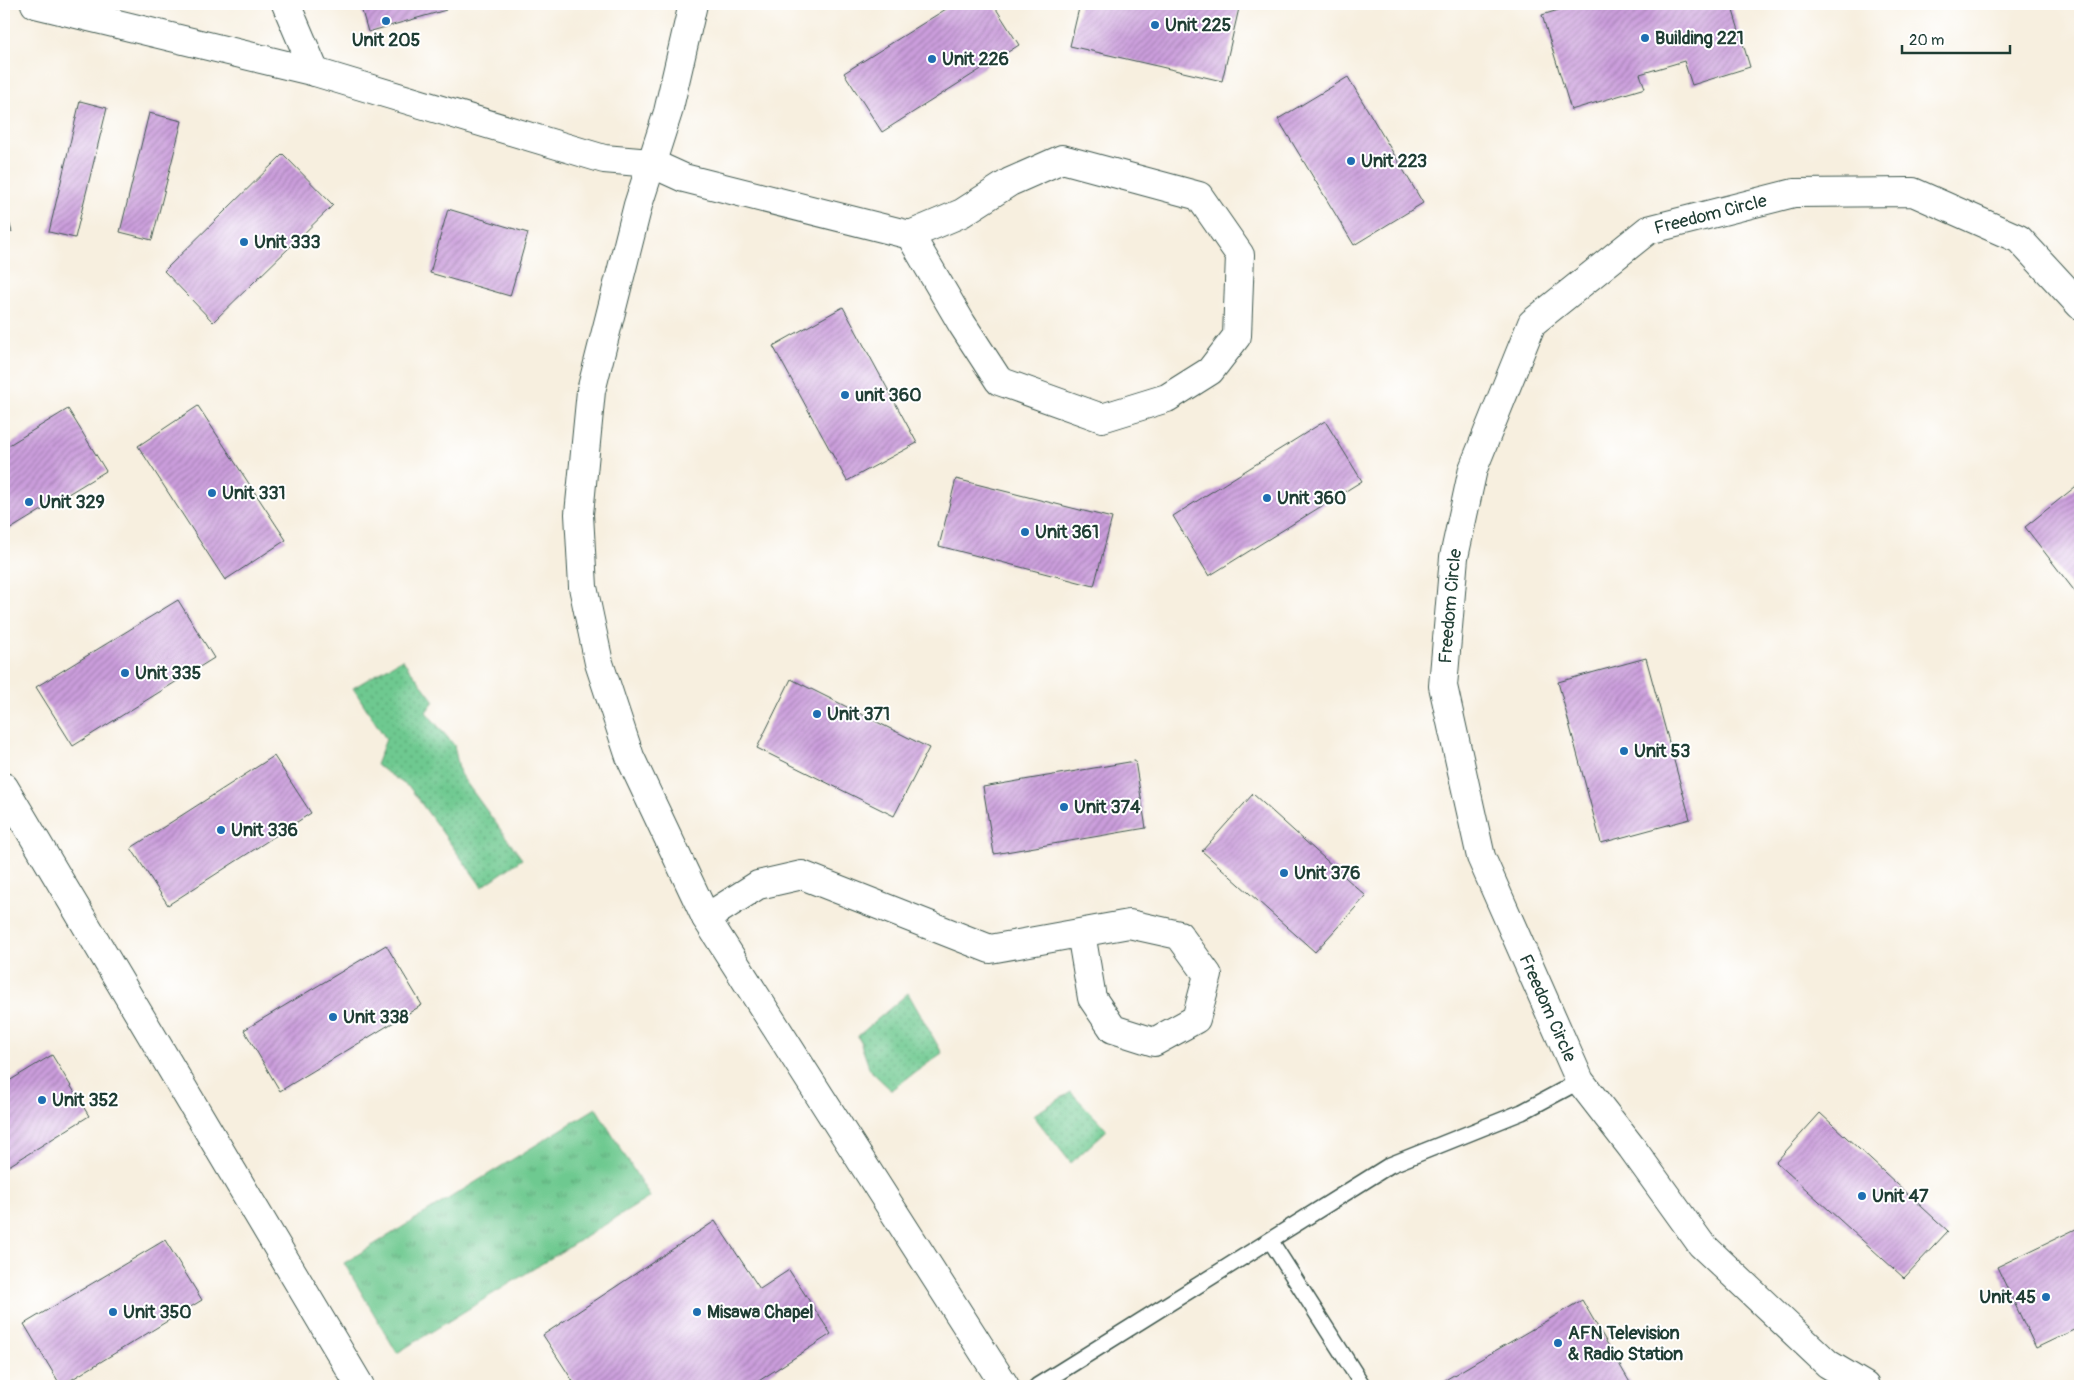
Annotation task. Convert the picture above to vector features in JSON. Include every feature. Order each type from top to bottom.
[{"type":"street","points":[[35,4],[315,72],[604,159],[650,163],[684,178],[910,235],[962,213],[1010,182],[1062,159],[1199,196],[1240,255],[1237,336],[1210,371],[1167,398],[1102,418],[999,381],[962,324],[910,235]]},
{"type":"street","points":[[286,4],[315,72]]},
{"type":"street","points":[[693,4],[668,112],[650,163],[591,391],[579,514],[582,587],[599,663],[630,756],[706,918],[1005,1386]]},
{"type":"street","name":"Freedom Circle","points":[[1865,1386],[1828,1364],[1701,1244],[1632,1148],[1580,1081],[1481,857],[1443,686],[1454,557],[1473,470],[1532,323],[1648,230],[1794,193],[1913,192],[2019,239],[2080,305]]},
{"type":"street","points":[[4,787],[360,1386]]},
{"type":"street","points":[[706,918],[758,885],[802,875],[990,949],[1129,924],[1179,935],[1208,975],[1196,1020],[1154,1042],[1113,1030],[1092,998],[1081,933]]},
{"type":"lane","points":[[1037,1386],[1390,1165],[1522,1112],[1580,1081]]},
{"type":"lane","points":[[1270,1240],[1363,1386]]},
{"type":"green space","points":[[402,659],[434,701],[426,712],[454,745],[460,774],[522,859],[482,887],[410,788],[376,765],[386,739],[353,688]]},
{"type":"green space","points":[[908,993],[942,1053],[891,1090],[870,1070],[858,1036]]},
{"type":"green space","points":[[1071,1092],[1107,1130],[1071,1163],[1033,1115]]},
{"type":"green space","points":[[596,1108],[650,1197],[397,1353],[344,1263]]},
{"type":"building","name":"Unit 205","points":[[360,4],[445,4],[446,10],[368,32]]},
{"type":"building","name":"Unit 226","points":[[954,4],[993,4],[1019,45],[882,132],[844,73]]},
{"type":"building","name":"Unit 225","points":[[1080,4],[1240,4],[1222,81],[1070,46]]},
{"type":"building","name":"Building 221","points":[[1578,4],[1731,4],[1750,67],[1692,85],[1684,61],[1640,74],[1645,88],[1571,110],[1542,15]]},
{"type":"building","name":"Unit 223","points":[[1348,77],[1423,203],[1354,245],[1278,119]]},
{"type":"building","points":[[80,101],[107,108],[75,238],[49,232]]},
{"type":"building","points":[[149,113],[182,121],[152,240],[120,232]]},
{"type":"building","name":"Unit 333","points":[[283,154],[333,205],[213,322],[164,271]]},
{"type":"building","points":[[4,204],[12,232],[4,235]]},
{"type":"building","points":[[448,209],[528,233],[510,296],[430,273]]},
{"type":"building","name":"unit 360","points":[[843,307],[917,443],[847,481],[773,346]]},
{"type":"building","name":"Unit 331","points":[[198,406],[286,540],[225,580],[138,446]]},
{"type":"building","name":"Unit 329","points":[[68,409],[106,471],[4,533],[4,448]]},
{"type":"building","name":"Unit 360","points":[[1325,421],[1362,481],[1209,576],[1173,516]]},
{"type":"building","name":"Unit 361","points":[[956,479],[1112,518],[1094,586],[939,546]]},
{"type":"building","points":[[2080,483],[2080,598],[2025,527]]},
{"type":"building","name":"Unit 335","points":[[178,600],[214,658],[73,746],[36,687]]},
{"type":"building","name":"Unit 53","points":[[1646,658],[1690,819],[1601,843],[1558,682]]},
{"type":"building","name":"Unit 371","points":[[791,679],[929,748],[894,816],[757,748]]},
{"type":"building","name":"Unit 336","points":[[274,756],[311,813],[168,905],[131,848]]},
{"type":"building","name":"Unit 374","points":[[1135,761],[1146,828],[994,854],[983,787]]},
{"type":"building","name":"Unit 376","points":[[1253,794],[1366,896],[1315,952],[1202,851]]},
{"type":"building","name":"Unit 338","points":[[386,945],[422,1005],[280,1091],[244,1030]]},
{"type":"building","name":"Unit 352","points":[[52,1055],[89,1116],[4,1169],[4,1084]]},
{"type":"building","name":"Unit 47","points":[[1820,1113],[1948,1231],[1904,1278],[1776,1162]]},
{"type":"building","name":"Misawa Chapel","points":[[715,1221],[760,1289],[789,1270],[831,1334],[751,1386],[576,1386],[543,1335]]},
{"type":"building","name":"Unit 45","points":[[2080,1227],[2080,1327],[2036,1348],[1997,1267]]},
{"type":"building","name":"Unit 350","points":[[165,1240],[202,1300],[61,1386],[24,1324]]},
{"type":"building","name":"AFN Television & Radio Station","points":[[1582,1300],[1632,1386],[1435,1386]]},
{"type":"place","name":"Unit 205","points":[[386,21]]},
{"type":"place","name":"Unit 225","points":[[1155,25]]},
{"type":"place","name":"Building 221","points":[[1645,38]]},
{"type":"place","name":"Unit 226","points":[[932,59]]},
{"type":"place","name":"Unit 223","points":[[1351,161]]},
{"type":"place","name":"Unit 333","points":[[244,242]]},
{"type":"place","name":"unit 360","points":[[845,395]]},
{"type":"place","name":"Unit 331","points":[[212,493]]},
{"type":"place","name":"Unit 360","points":[[1267,498]]},
{"type":"place","name":"Unit 329","points":[[29,502]]},
{"type":"place","name":"Unit 361","points":[[1025,532]]},
{"type":"place","name":"Unit 335","points":[[125,673]]},
{"type":"place","name":"Unit 371","points":[[817,714]]},
{"type":"place","name":"Unit 53","points":[[1624,751]]},
{"type":"place","name":"Unit 374","points":[[1064,807]]},
{"type":"place","name":"Unit 336","points":[[221,830]]},
{"type":"place","name":"Unit 376","points":[[1284,873]]},
{"type":"place","name":"Unit 338","points":[[333,1017]]},
{"type":"place","name":"Unit 352","points":[[42,1100]]},
{"type":"place","name":"Unit 47","points":[[1862,1196]]},
{"type":"place","name":"Unit 45","points":[[2046,1297]]},
{"type":"place","name":"Unit 350","points":[[113,1312]]},
{"type":"place","name":"Misawa Chapel","points":[[697,1312]]},
{"type":"place","name":"AFN Television & Radio Station","points":[[1558,1343]]}]
